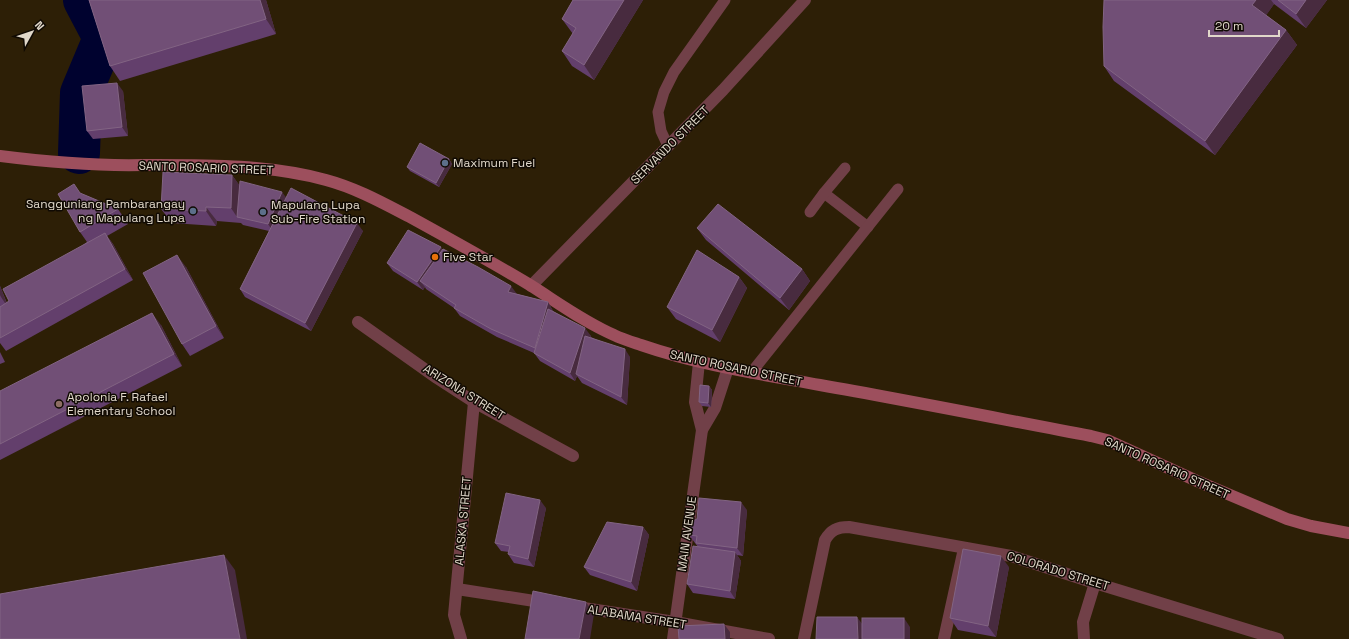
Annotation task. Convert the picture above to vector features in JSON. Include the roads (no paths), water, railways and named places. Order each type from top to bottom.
[{"type":"street","name":"SERVANDO STREET","points":[[531,286],[723,90],[806,0]]},
{"type":"street","name":"SANTO ROSARIO STREET","points":[[0,156],[88,164],[142,166],[181,165],[262,169],[324,179],[362,192],[458,243],[531,286],[563,307],[614,336],[660,352],[751,373],[923,404],[1107,440],[1197,482],[1287,519],[1312,526],[1349,533]]},
{"type":"street","name":"ARIZONA STREET","points":[[358,322],[437,378],[474,402],[573,456]]},
{"type":"street","name":"MAIN AVENUE","points":[[673,639],[702,430],[695,402],[699,362]]},
{"type":"street","name":"MAIN AVENUE","points":[[702,430],[715,408],[728,368]]},
{"type":"street","name":"ALASKA STREET","points":[[461,639],[454,614],[474,402]]},
{"type":"street","name":"COLORADO STREET","points":[[804,639],[824,540],[834,529],[842,527],[1011,556],[1278,639]]},
{"type":"street","points":[[944,639],[964,547]]},
{"type":"street","points":[[1084,639],[1083,622],[1095,583]]},
{"type":"street","name":"ALABAMA STREET","points":[[457,589],[675,622],[770,639]]},
{"type":"lane","points":[[668,146],[661,131],[658,112],[664,92],[674,72],[724,0]]},
{"type":"lane","points":[[810,212],[845,168]]},
{"type":"lane","points":[[751,373],[898,189]]},
{"type":"lane","points":[[824,193],[868,227]]},
{"type":"waterway","points":[[79,153],[81,93],[104,38],[84,0]]},
{"type":"place","name":"Maximum Fuel","points":[[445,163]]},
{"type":"place","name":"Sangguniang Pambarangay ng Mapulang Lupa","points":[[193,211]]},
{"type":"place","name":"Mapulang Lupa Sub-Fire Station","points":[[263,212]]},
{"type":"place","name":"Five Star","points":[[435,257]]},
{"type":"place","name":"Apolonia F. Rafael Elementary School","points":[[59,404]]}]
